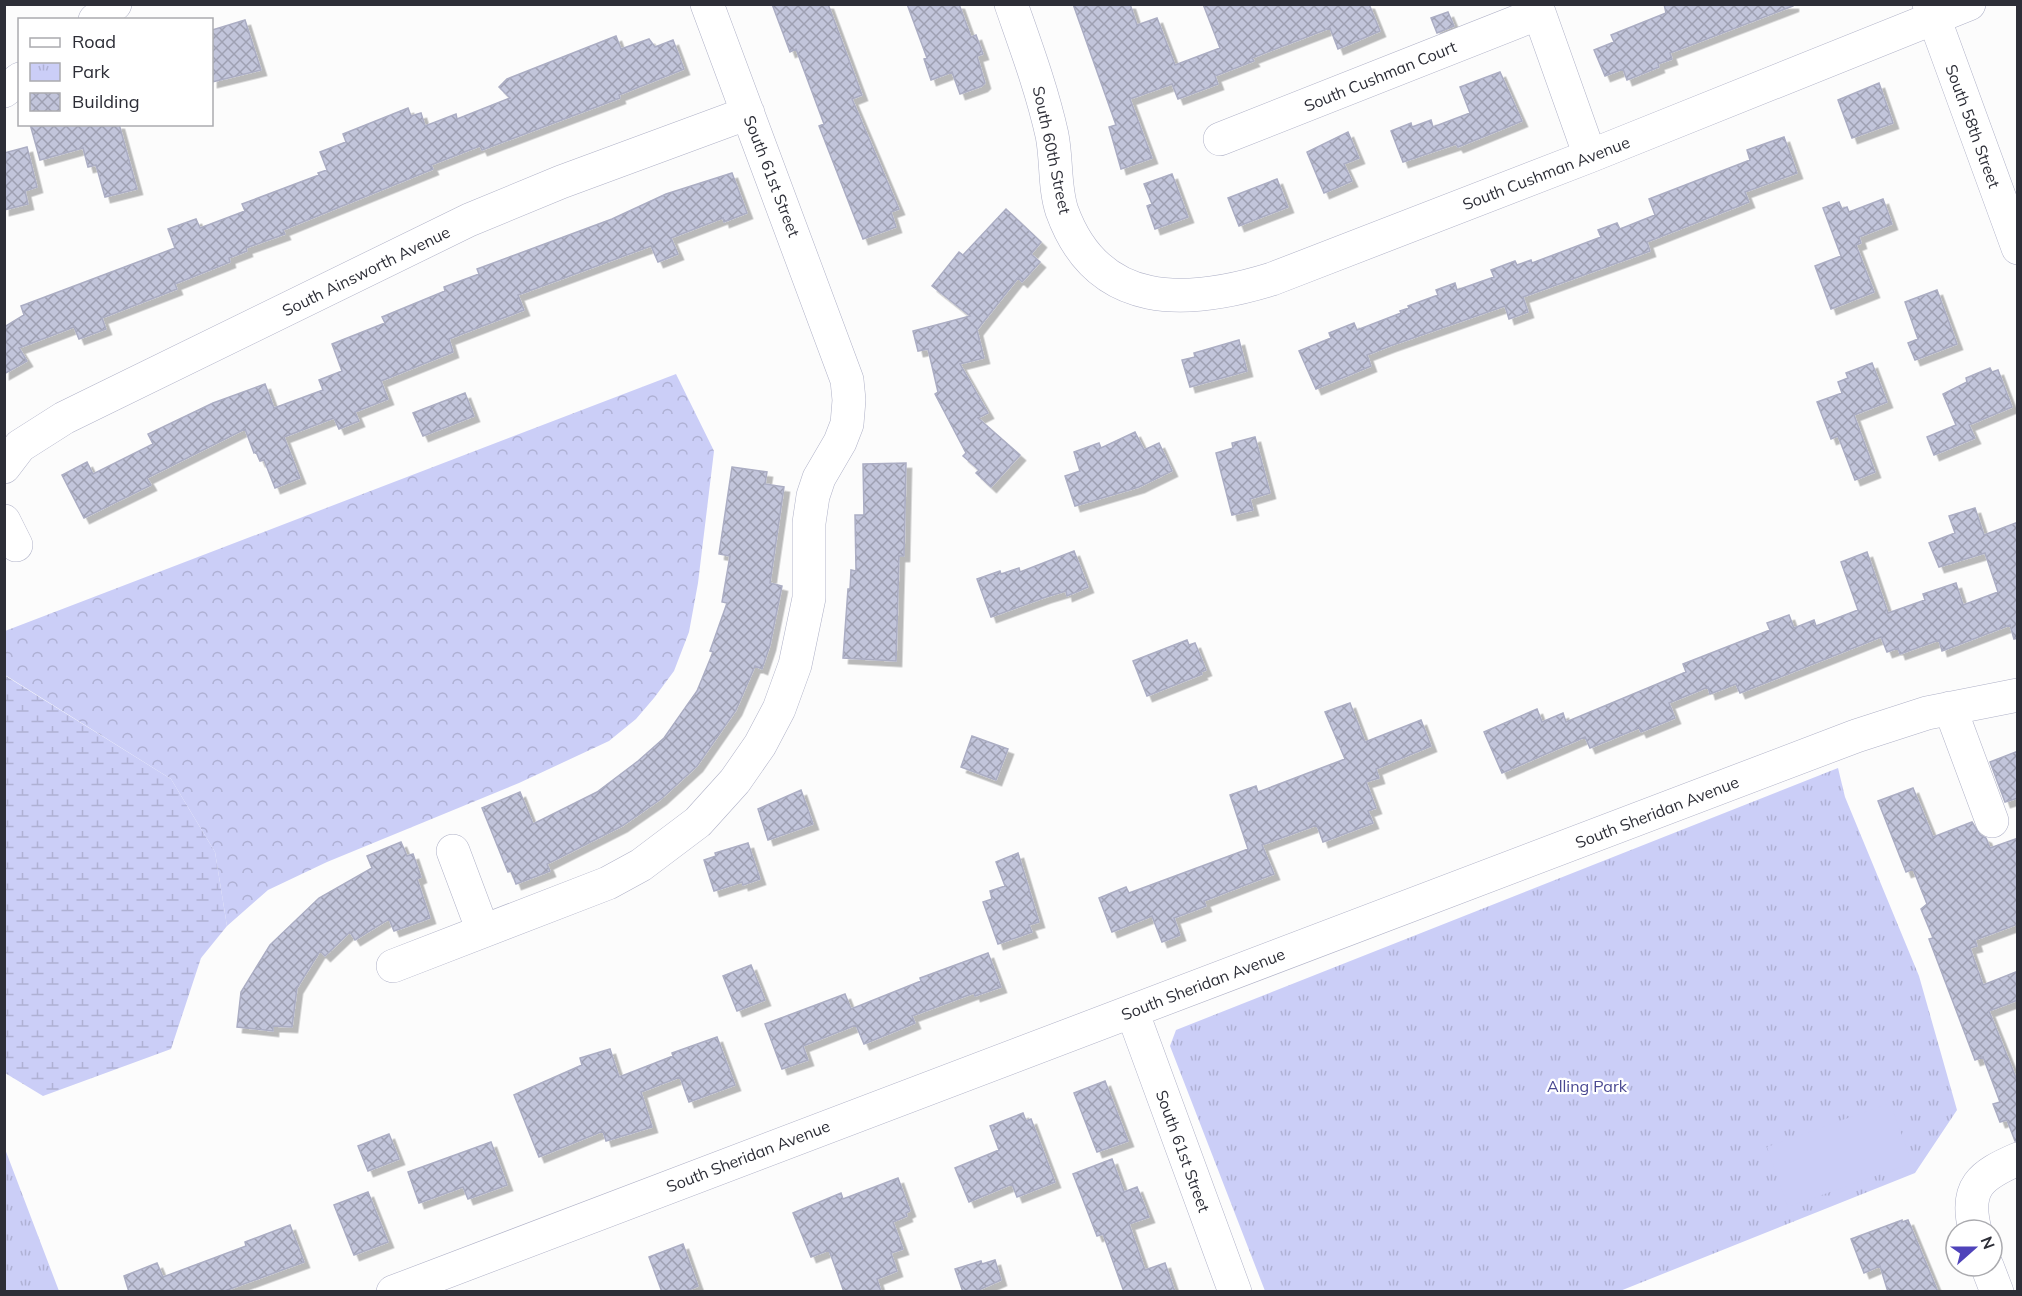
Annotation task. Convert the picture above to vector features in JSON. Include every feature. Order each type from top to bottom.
[{"type":"street","points":[[98,18],[115,4]]},
{"type":"street","name":"South 61st Street","points":[[483,931],[608,883],[640,865],[698,822],[722,798],[760,745],[779,709],[795,665],[804,630],[809,598],[809,523],[813,496],[819,478],[840,442],[847,424],[849,400],[847,380],[707,4]]},
{"type":"street","name":"South 60th Street","points":[[1011,4],[1046,111],[1062,210],[1085,252],[1116,281]]},
{"type":"street","name":"South Cushman Avenue","points":[[1116,281],[1143,292],[1168,296],[1207,294],[1255,284],[1590,156],[1931,11],[1969,4]]},
{"type":"street","points":[[1537,9],[1590,156]]},
{"type":"street","name":"South Cushman Court","points":[[1220,139],[1537,9]]},
{"type":"street","name":"South 58th Street","points":[[1931,11],[2018,248]]},
{"type":"street","points":[[4,91],[18,80]]},
{"type":"street","name":"South Ainsworth Avenue","points":[[4,467],[20,446],[57,422],[404,251],[561,182],[748,112]]},
{"type":"street","name":"South Sheridan Avenue","points":[[393,1292],[1856,736],[1950,708],[2018,695]]},
{"type":"street","points":[[1950,708],[1992,821]]},
{"type":"street","points":[[393,966],[483,931],[453,851]]},
{"type":"street","name":"South 61st Street","points":[[1132,1011],[1235,1292]]},
{"type":"street","points":[[1973,1218],[1971,1203],[1975,1188],[1989,1173],[2018,1159]]},
{"type":"green space","points":[[676,374],[714,451],[698,583],[689,632],[674,671],[654,698],[636,719],[609,741],[519,783],[327,862],[268,890],[227,926],[215,852],[171,779],[5,675],[5,631]]},
{"type":"green space","points":[[4,675],[171,779],[215,852],[227,926],[201,958],[171,1049],[43,1096],[5,1073]]},
{"type":"green space","name":"Alling Park","points":[[1838,768],[1845,797],[1919,976],[1957,1110],[1915,1173],[1620,1291],[1265,1291],[1170,1046],[1176,1030]]},
{"type":"green space","points":[[1890,1103],[1912,1163],[1788,1207],[1767,1147]]},
{"type":"green space","points":[[5,1149],[59,1291],[5,1291]]},
{"type":"building","points":[[772,4],[828,4],[862,95],[852,99],[899,209],[891,212],[896,227],[863,239],[819,126],[824,124],[796,49],[790,52]]},
{"type":"building","points":[[907,4],[959,4],[971,37],[976,35],[983,54],[977,56],[985,83],[982,86],[960,94],[952,72],[931,80],[924,59],[927,58]]},
{"type":"building","points":[[1073,4],[1130,4],[1137,25],[1157,18],[1175,65],[1220,48],[1203,4],[1369,4],[1380,31],[1338,49],[1330,28],[1252,58],[1254,61],[1215,76],[1218,84],[1178,99],[1172,84],[1130,99],[1152,158],[1121,169],[1109,127],[1116,125]]},
{"type":"building","points":[[1664,4],[1793,4],[1793,6],[1670,53],[1672,59],[1627,80],[1623,69],[1605,76],[1594,50],[1614,42],[1611,35],[1666,13]]},
{"type":"building","points":[[1448,12],[1454,26],[1437,33],[1431,18]]},
{"type":"building","points":[[245,20],[261,70],[213,82],[213,30]]},
{"type":"building","points":[[616,36],[621,49],[649,39],[655,47],[673,40],[684,69],[619,95],[620,98],[482,150],[480,146],[431,165],[433,169],[283,230],[285,234],[246,248],[247,251],[229,258],[230,262],[175,284],[177,289],[102,318],[106,329],[79,339],[74,327],[19,348],[27,361],[4,374],[4,325],[24,315],[21,306],[175,248],[168,229],[196,219],[200,228],[245,211],[242,204],[319,175],[318,173],[327,170],[320,152],[346,142],[343,134],[408,108],[411,116],[421,113],[425,126],[456,114],[457,119],[510,98],[499,87],[507,79]]},
{"type":"building","points":[[1500,72],[1522,121],[1458,147],[1456,144],[1403,162],[1391,131],[1411,123],[1412,127],[1431,120],[1433,127],[1470,113],[1460,87]]},
{"type":"building","points":[[1879,83],[1893,123],[1852,138],[1838,100]]},
{"type":"building","points":[[31,126],[120,126],[137,189],[105,197],[96,165],[88,167],[83,148],[40,160]]},
{"type":"building","points":[[1348,132],[1359,158],[1344,164],[1352,181],[1324,193],[1307,152]]},
{"type":"building","points":[[1784,137],[1797,173],[1745,192],[1749,202],[1647,242],[1650,251],[1523,297],[1528,312],[1509,319],[1505,306],[1390,346],[1367,355],[1371,366],[1316,389],[1299,351],[1331,338],[1329,333],[1354,323],[1357,330],[1401,313],[1400,311],[1409,308],[1408,306],[1438,295],[1436,290],[1455,283],[1457,290],[1494,277],[1491,270],[1515,261],[1517,265],[1531,260],[1532,263],[1601,237],[1598,230],[1617,223],[1620,229],[1655,215],[1649,199],[1750,160],[1747,150]]},
{"type":"building","points":[[27,147],[37,187],[25,191],[28,204],[4,210],[4,153]]},
{"type":"building","points":[[732,173],[747,213],[724,222],[723,218],[671,238],[678,254],[658,262],[651,246],[518,295],[524,310],[449,339],[453,352],[381,381],[388,399],[355,412],[359,421],[339,429],[334,418],[284,437],[300,478],[275,488],[264,460],[260,461],[256,452],[254,453],[245,429],[147,478],[151,485],[84,518],[62,475],[87,462],[93,474],[153,444],[148,434],[213,403],[265,384],[274,408],[323,390],[319,380],[342,371],[332,344],[385,323],[382,317],[445,291],[444,287],[479,274],[477,269],[612,219],[666,194]]},
{"type":"building","points":[[1172,174],[1188,217],[1155,229],[1147,206],[1152,204],[1144,184]]},
{"type":"building","points":[[1277,179],[1288,207],[1239,226],[1228,198]]},
{"type":"building","points":[[1883,199],[1892,224],[1859,237],[1861,243],[1856,245],[1874,292],[1831,309],[1815,266],[1841,256],[1823,208],[1839,202],[1842,209],[1847,207],[1849,212]]},
{"type":"building","points":[[1006,209],[1041,242],[1031,254],[1040,262],[1022,282],[1018,278],[977,330],[984,358],[960,364],[988,413],[978,418],[1020,455],[991,487],[976,473],[979,470],[963,456],[966,453],[935,394],[938,392],[928,349],[918,351],[913,331],[970,316],[932,286],[959,252],[963,255]]},
{"type":"building","points":[[1937,290],[1957,344],[1915,360],[1908,343],[1918,339],[1905,302]]},
{"type":"building","points":[[1239,340],[1247,371],[1190,387],[1182,360],[1195,357],[1194,353]]},
{"type":"building","points":[[1872,363],[1887,402],[1854,415],[1875,472],[1855,480],[1838,436],[1831,439],[1817,402],[1842,393],[1838,382],[1848,378],[1846,373]]},
{"type":"building","points":[[1990,368],[1992,372],[1998,370],[2012,407],[1969,425],[1975,438],[1934,455],[1927,437],[1956,425],[1943,394],[1967,382],[1966,378]]},
{"type":"building","points":[[465,393],[474,416],[423,436],[413,413]]},
{"type":"building","points":[[1135,432],[1144,450],[1159,443],[1172,471],[1139,487],[1075,506],[1065,476],[1080,471],[1074,452],[1099,443],[1101,448]]},
{"type":"building","points":[[1255,437],[1270,493],[1250,499],[1253,510],[1232,515],[1216,453],[1233,448],[1232,443]]},
{"type":"building","points":[[906,463],[904,556],[899,556],[896,661],[843,658],[848,589],[850,589],[851,570],[856,571],[855,515],[864,515],[863,464]]},
{"type":"building","points":[[732,467],[767,472],[765,484],[784,487],[770,583],[782,586],[770,645],[762,669],[755,666],[736,710],[697,766],[661,799],[622,826],[547,864],[550,871],[516,884],[511,871],[508,872],[482,808],[520,792],[533,824],[597,792],[664,738],[697,691],[713,652],[710,651],[727,603],[722,602],[730,556],[719,554]]},
{"type":"building","points":[[1975,508],[1984,535],[2018,522],[2018,638],[2014,639],[2010,625],[1942,651],[1939,640],[1900,654],[1898,648],[1887,652],[1881,637],[1740,693],[1736,684],[1710,694],[1708,687],[1669,703],[1675,718],[1641,732],[1639,728],[1590,748],[1585,737],[1502,773],[1484,732],[1537,709],[1542,722],[1563,713],[1566,722],[1686,672],[1683,664],[1770,630],[1767,623],[1789,615],[1794,628],[1814,620],[1816,626],[1858,610],[1841,562],[1867,552],[1888,613],[1925,600],[1923,594],[1956,583],[1963,605],[1998,592],[1985,553],[1939,567],[1929,543],[1955,533],[1949,516]]},
{"type":"building","points":[[1074,551],[1088,587],[1067,596],[1066,591],[1046,597],[991,617],[977,579],[1000,571],[1001,574],[1019,568],[1020,572]]},
{"type":"building","points":[[1187,640],[1189,645],[1195,643],[1206,670],[1201,672],[1202,674],[1147,696],[1133,661]]},
{"type":"building","points":[[1350,703],[1365,742],[1421,720],[1431,746],[1376,769],[1379,778],[1366,782],[1376,808],[1368,811],[1373,823],[1323,842],[1317,825],[1262,845],[1274,874],[1204,901],[1206,906],[1174,918],[1180,935],[1162,942],[1152,916],[1112,932],[1099,898],[1126,887],[1129,893],[1248,849],[1230,795],[1256,786],[1258,792],[1345,759],[1325,712]]},
{"type":"building","points":[[972,736],[1008,749],[996,780],[961,767]]},
{"type":"building","points":[[2018,751],[2018,798],[2005,802],[1990,762]]},
{"type":"building","points":[[1913,788],[1933,837],[1972,822],[1980,835],[1986,838],[1990,848],[2018,838],[2018,924],[1975,940],[1977,946],[1970,948],[1983,985],[2018,971],[2018,1000],[1989,1011],[2018,1083],[2018,1141],[2015,1141],[2007,1120],[2000,1122],[1993,1104],[2000,1102],[1983,1057],[1975,1060],[1929,939],[1933,938],[1921,909],[1927,904],[1913,869],[1906,872],[1878,801]]},
{"type":"building","points":[[801,790],[813,824],[768,840],[758,809]]},
{"type":"building","points":[[401,842],[407,856],[413,854],[421,877],[417,879],[430,918],[394,931],[389,919],[355,940],[350,932],[325,956],[320,951],[297,988],[292,1027],[273,1026],[273,1031],[237,1027],[241,992],[270,945],[319,898],[372,868],[367,856]]},
{"type":"building","points":[[748,843],[760,879],[714,891],[704,860],[716,856],[715,853]]},
{"type":"building","points":[[1018,853],[1039,922],[1029,925],[1032,932],[998,944],[983,902],[992,899],[990,891],[1005,886],[996,862]]},
{"type":"building","points":[[988,953],[1001,987],[975,996],[974,993],[912,1016],[915,1023],[864,1044],[856,1025],[803,1046],[808,1060],[782,1069],[765,1024],[845,994],[851,1009],[921,981],[920,978]]},
{"type":"building","points":[[751,965],[765,1000],[737,1011],[723,976]]},
{"type":"building","points":[[717,1037],[735,1085],[689,1102],[680,1077],[641,1092],[652,1127],[606,1141],[603,1131],[539,1157],[514,1095],[582,1065],[580,1058],[610,1049],[619,1077],[673,1056],[672,1053]]},
{"type":"building","points":[[1105,1081],[1128,1141],[1097,1152],[1074,1093]]},
{"type":"building","points":[[1023,1113],[1026,1121],[1031,1119],[1055,1182],[1017,1197],[1012,1184],[969,1202],[955,1168],[999,1150],[990,1126]]},
{"type":"building","points":[[389,1134],[399,1159],[368,1171],[358,1146]]},
{"type":"building","points":[[491,1142],[507,1185],[468,1199],[463,1187],[419,1203],[408,1172]]},
{"type":"building","points":[[1112,1159],[1124,1192],[1137,1187],[1149,1217],[1129,1224],[1145,1270],[1165,1263],[1175,1292],[1124,1292],[1103,1234],[1097,1236],[1073,1174]]},
{"type":"building","points":[[898,1178],[910,1211],[906,1213],[907,1216],[893,1222],[903,1249],[891,1253],[897,1271],[877,1279],[881,1292],[844,1292],[829,1250],[811,1257],[793,1213],[841,1193],[843,1199]]},
{"type":"building","points":[[368,1192],[388,1242],[354,1255],[334,1205]]},
{"type":"building","points":[[1902,1220],[1902,1222],[1908,1220],[1938,1292],[1888,1292],[1880,1266],[1864,1273],[1851,1239]]},
{"type":"building","points":[[290,1225],[304,1262],[222,1292],[129,1292],[124,1276],[157,1263],[163,1277],[246,1246],[245,1242]]},
{"type":"building","points":[[683,1244],[698,1286],[684,1292],[662,1292],[649,1257]]},
{"type":"building","points":[[995,1260],[1001,1280],[974,1292],[963,1292],[955,1269],[981,1261],[982,1264]]}]
